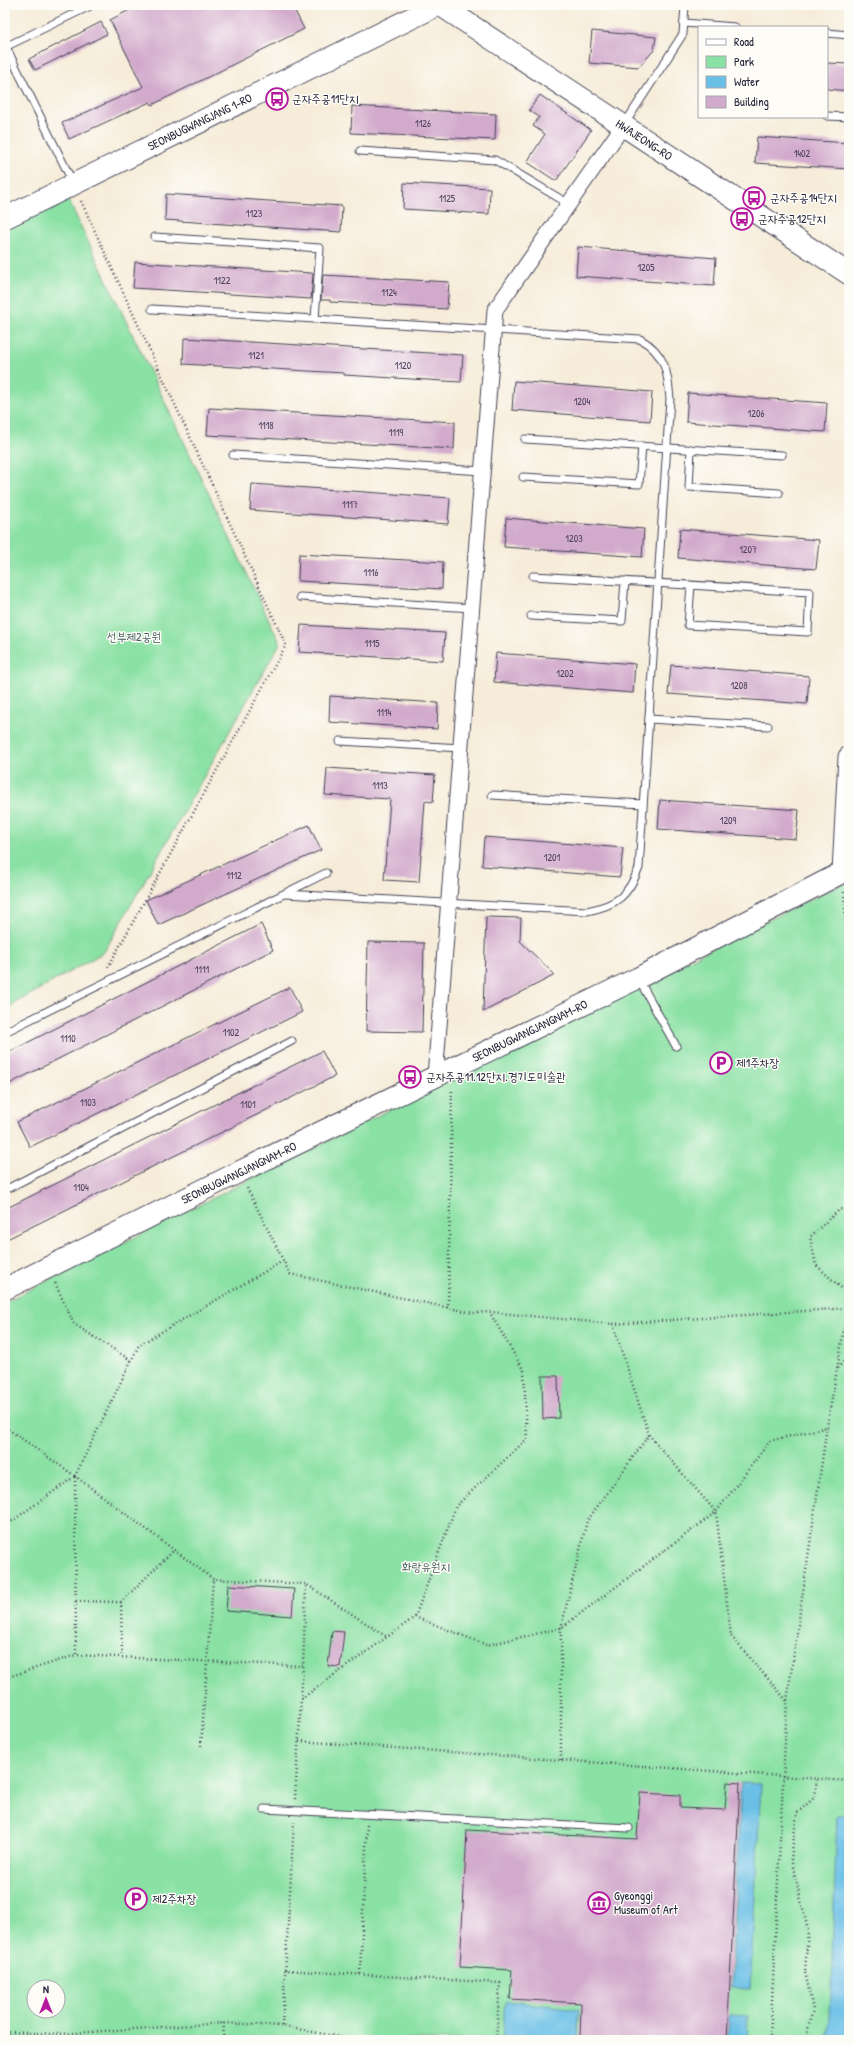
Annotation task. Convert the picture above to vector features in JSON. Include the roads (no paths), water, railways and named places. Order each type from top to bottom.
[{"type":"street","name":"HWAJEONG-RO","points":[[439,5],[849,274]]},
{"type":"street","name":"SEONBUGWANGJANG 1-RO","points":[[5,218],[439,5]]},
{"type":"street","points":[[444,1073],[448,903],[495,310],[623,126]]},
{"type":"street","name":"SEONBUGWANGJANGNAM-RO","points":[[5,1289],[239,1172],[638,978],[843,872],[849,758]]},
{"type":"lane","points":[[73,184],[5,46],[92,5]]},
{"type":"lane","points":[[623,126],[683,34],[685,5]]},
{"type":"lane","points":[[684,23],[722,26]]},
{"type":"lane","points":[[828,33],[849,35]]},
{"type":"lane","points":[[828,116],[849,117]]},
{"type":"lane","points":[[360,151],[495,160],[569,204]]},
{"type":"lane","points":[[155,237],[320,248],[315,319]]},
{"type":"lane","points":[[152,308],[640,339],[652,345],[662,361],[669,382],[670,399],[667,448],[639,868],[628,891],[619,900],[605,908],[587,911],[285,894]]},
{"type":"lane","points":[[525,439],[782,455]]},
{"type":"lane","points":[[523,477],[640,484],[642,446]]},
{"type":"lane","points":[[691,449],[689,487],[779,493]]},
{"type":"lane","points":[[232,455],[482,471]]},
{"type":"lane","points":[[534,576],[625,581],[810,592],[808,632],[688,624],[690,585]]},
{"type":"lane","points":[[531,616],[622,621],[625,581]]},
{"type":"lane","points":[[300,597],[472,608]]},
{"type":"lane","points":[[649,719],[768,726]]},
{"type":"lane","points":[[340,741],[461,748]]},
{"type":"lane","points":[[492,795],[643,804]]},
{"type":"lane","points":[[5,1032],[326,873]]},
{"type":"lane","points":[[638,978],[676,1046]]},
{"type":"lane","points":[[5,1190],[292,1041]]},
{"type":"lane","points":[[264,1809],[629,1828]]},
{"type":"water","points":[[849,1645],[849,1749],[846,1749]]},
{"type":"water","points":[[741,1783],[761,1784],[750,1989],[731,1988]]},
{"type":"water","points":[[837,1815],[849,1815],[849,2040],[827,2040],[830,2018]]},
{"type":"water","points":[[505,2001],[579,2009],[578,2040],[502,2040]]},
{"type":"water","points":[[729,2015],[748,2016],[747,2040],[728,2040]]},
{"type":"place","name":"군자주공11단지","points":[[277,99]]},
{"type":"place","name":"군자주공14단지","points":[[754,198]]},
{"type":"place","name":"군자주공12단지","points":[[742,219]]},
{"type":"place","name":"제1주차장","points":[[721,1063]]},
{"type":"place","name":"군자주공11.12단지.경기도미술관","points":[[410,1077]]},
{"type":"place","name":"제2주차장","points":[[136,1899]]},
{"type":"place","name":"Gyeonggi Museum of Art","points":[[599,1903]]},
{"type":"park label","name":"선부제2공원","points":[[134,637]]},
{"type":"park label","name":"화랑유원지","points":[[426,1567]]}]
